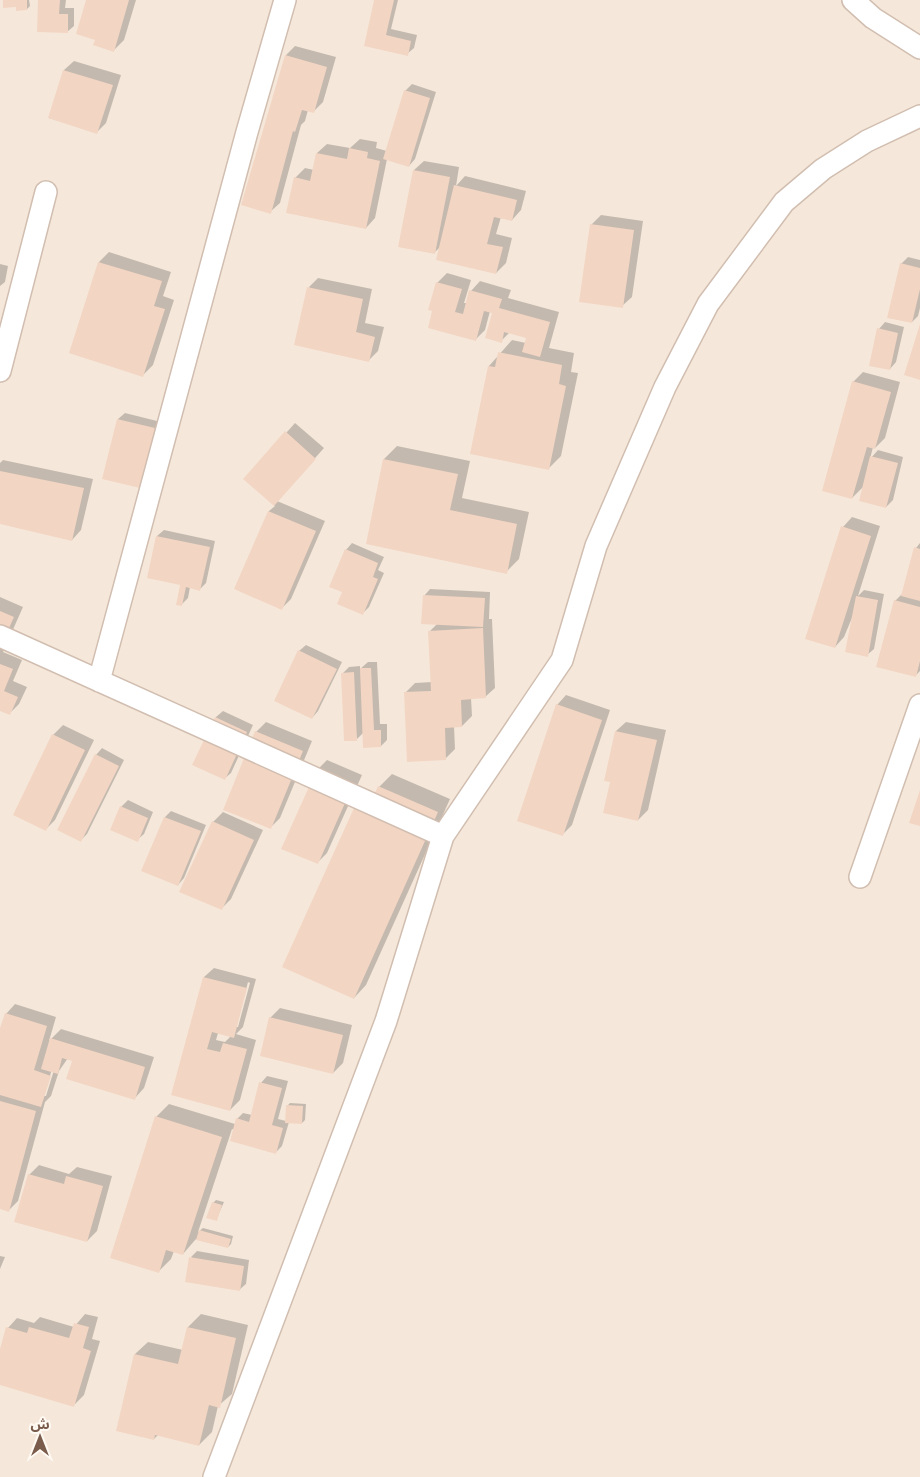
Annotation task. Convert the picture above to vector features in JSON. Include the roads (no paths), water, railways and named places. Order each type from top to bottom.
[{"type":"street","points":[[99,681],[247,132],[285,0]]},
{"type":"street","points":[[853,0],[873,18],[920,48]]},
{"type":"street","points":[[214,1477],[386,1021],[443,836],[562,660],[596,546],[665,387],[708,304],[784,202],[822,169],[860,146],[920,116]]},
{"type":"street","points":[[0,371],[46,192]]},
{"type":"street","points":[[0,636],[443,836]]},
{"type":"street","points":[[860,877],[920,705]]}]
